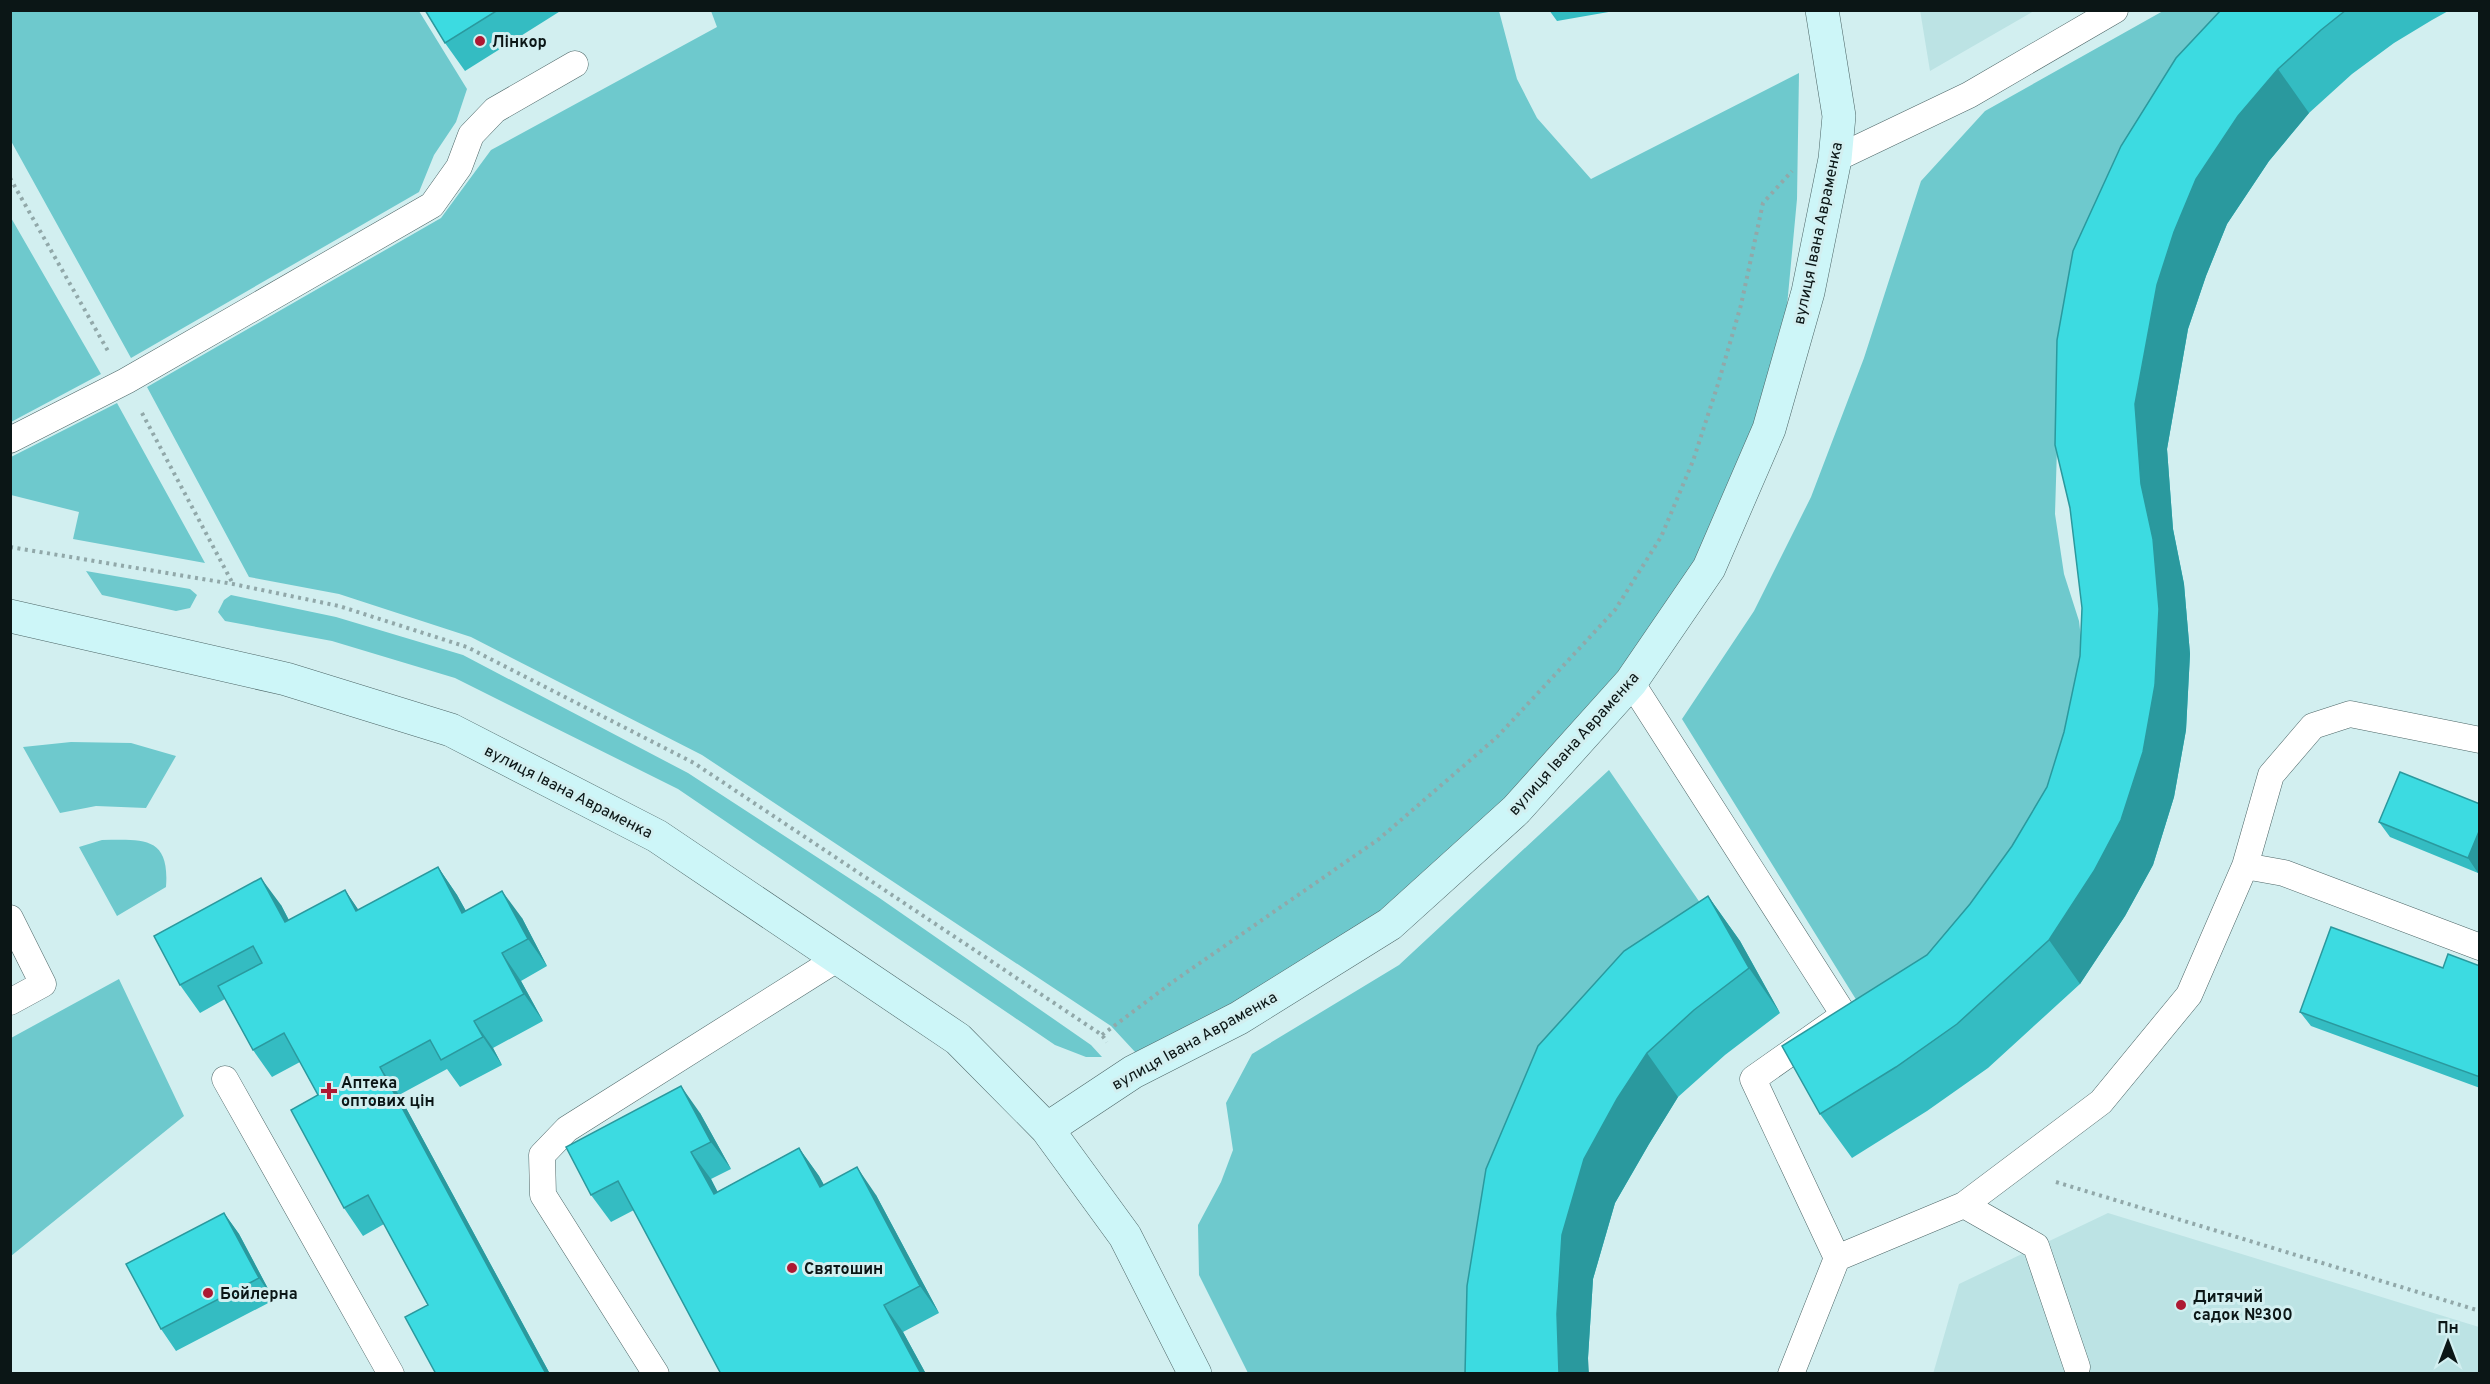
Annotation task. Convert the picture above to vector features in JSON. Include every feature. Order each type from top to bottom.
[{"type":"street","name":"вулиця Івана Авраменка","points":[[1047,1129],[1133,1072],[1239,1018],[1390,924],[1516,810],[1630,682],[1709,568],[1769,429],[1808,292],[1835,159],[1839,116],[1822,10]]},
{"type":"street","name":"вулиця Івана Авраменка","points":[[10,616],[286,679],[451,730],[657,836],[840,957],[958,1039],[1047,1129],[1125,1236],[1195,1374]]},
{"type":"lane","points":[[1835,159],[1970,95],[2115,10]]},
{"type":"lane","points":[[10,440],[126,381],[432,205],[459,167],[471,135],[495,110],[575,64]]},
{"type":"lane","points":[[1630,682],[1844,1015],[1753,1079],[1838,1258]]},
{"type":"lane","points":[[1791,1374],[1838,1258],[1964,1205],[2102,1102],[2189,995],[2245,866],[2271,775],[2313,726],[2350,714],[2480,740]]},
{"type":"lane","points":[[2245,866],[2284,873],[2480,947]]},
{"type":"lane","points":[[10,918],[43,984],[10,1002]]},
{"type":"lane","points":[[656,1374],[543,1195],[542,1155],[567,1129],[840,957]]},
{"type":"lane","points":[[225,1079],[391,1374]]},
{"type":"lane","points":[[1964,1205],[2036,1246],[2077,1367]]},
{"type":"path","points":[[1102,1035],[1174,981],[1379,839],[1497,737],[1615,610],[1661,537],[1693,461],[1741,305],[1763,203],[1794,168]]},
{"type":"path","points":[[10,547],[233,584],[339,606],[467,647],[694,763],[1102,1035],[1133,1072]]},
{"type":"path","points":[[2012,1168],[2480,1311]]},
{"type":"shaded area","points":[[1920,10],[2034,10],[2034,11],[1930,71]]},
{"type":"shaded area","points":[[10,11],[419,11],[467,89],[456,122],[434,155],[419,192],[131,358],[11,141]]},
{"type":"shaded area","points":[[711,11],[1499,11],[1517,79],[1537,118],[1591,179],[1799,73],[1797,199],[1787,306],[1750,438],[1692,570],[1618,679],[1506,803],[1386,913],[1239,1004],[1136,1053],[1111,1026],[702,755],[471,637],[339,594],[249,577],[147,387],[441,218],[491,150],[717,27]]},
{"type":"shaded area","points":[[2163,11],[2265,11],[2057,448],[2055,514],[2064,574],[2079,621],[2087,690],[2034,850],[1870,1022],[1682,719],[1754,611],[1811,497],[1864,358],[1921,181],[1985,111]]},
{"type":"shaded area","points":[[10,216],[101,374],[11,422],[10,422]]},
{"type":"shaded area","points":[[117,403],[205,563],[73,539],[79,512],[11,495],[11,457]]},
{"type":"shaded area","points":[[86,571],[190,589],[197,595],[190,608],[176,611],[102,595]]},
{"type":"shaded area","points":[[231,595],[336,617],[463,655],[688,773],[878,897],[1091,1045],[1102,1057],[1086,1057],[1055,1045],[678,789],[455,678],[332,641],[225,621],[218,612],[224,600]]},
{"type":"shaded area","points":[[71,742],[131,743],[176,756],[146,808],[96,806],[60,813],[23,747]]},
{"type":"shaded area","points":[[1609,770],[1718,929],[1470,1373],[1248,1373],[1199,1275],[1198,1225],[1221,1182],[1233,1150],[1226,1103],[1252,1054],[1399,965]]},
{"type":"shaded area","points":[[102,840],[141,841],[158,849],[166,870],[166,887],[117,916],[79,847]]},
{"type":"shaded area","points":[[119,979],[184,1116],[11,1256],[11,1038]]},
{"type":"shaded area","name":"Дитячий садок №300","points":[[2108,1213],[2479,1327],[2479,1373],[1933,1374],[1959,1284]]},
{"type":"building","points":[[425,10],[498,10],[445,43]]},
{"type":"building","points":[[2221,10],[2346,10],[2278,69],[2238,116],[2196,179],[2174,232],[2157,285],[2135,404],[2141,484],[2153,539],[2159,609],[2155,685],[2143,752],[2121,820],[2094,871],[2049,940],[1957,1024],[1896,1067],[1820,1114],[1782,1046],[1927,955],[1970,904],[2012,846],[2047,787],[2064,732],[2080,656],[2082,608],[2070,508],[2055,445],[2057,340],[2073,251],[2121,146],[2176,58]]},
{"type":"building","points":[[2400,772],[2480,804],[2480,829],[2468,858],[2379,822]]},
{"type":"building","points":[[438,867],[462,913],[502,891],[528,939],[502,953],[524,994],[474,1021],[483,1037],[441,1060],[430,1040],[380,1067],[546,1374],[436,1374],[405,1317],[428,1305],[368,1195],[344,1208],[291,1110],[318,1095],[284,1033],[253,1050],[218,986],[262,963],[253,946],[180,985],[154,936],[261,878],[285,922],[345,890],[356,911]]},
{"type":"building","points":[[1708,896],[1749,968],[1694,1010],[1647,1053],[1617,1099],[1584,1159],[1562,1235],[1557,1314],[1559,1374],[1465,1374],[1467,1286],[1486,1169],[1538,1046],[1624,951]]},
{"type":"building","points":[[2331,927],[2443,968],[2448,954],[2480,966],[2480,1077],[2300,1012]]},
{"type":"building","name":"Святошин","points":[[681,1086],[711,1142],[691,1152],[714,1194],[799,1148],[820,1187],[857,1167],[920,1286],[884,1305],[921,1374],[721,1374],[618,1181],[591,1195],[566,1147]]},
{"type":"building","name":"Бойлерна","points":[[224,1213],[259,1278],[161,1329],[126,1264]]},
{"type":"place","name":"Лінкор","points":[[480,41]]},
{"type":"place","name":"Аптека оптових цін","points":[[329,1091]]},
{"type":"place","name":"Святошин","points":[[792,1268]]},
{"type":"place","name":"Бойлерна","points":[[208,1293]]},
{"type":"place","name":"Дитячий садок №300","points":[[2181,1305]]}]
